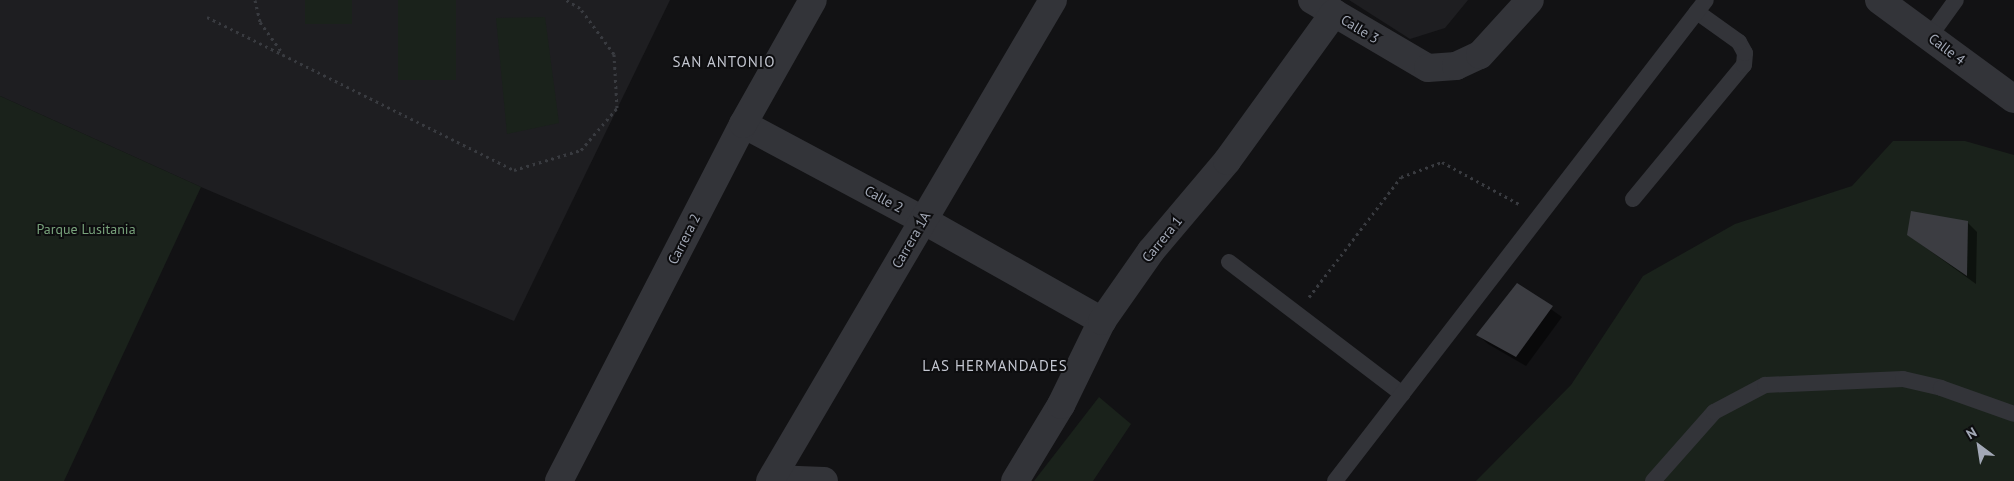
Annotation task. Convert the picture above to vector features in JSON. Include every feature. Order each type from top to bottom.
[{"type":"street","name":"Carrera 2","points":[[559,481],[743,124],[813,0]]},
{"type":"street","name":"Carrera 1A","points":[[771,480],[1054,0]]},
{"type":"street","name":"Calle 3","points":[[1323,7],[1428,68],[1456,66],[1480,55],[1530,0]]},
{"type":"street","name":"Calle 4","points":[[1879,0],[2014,99]]},
{"type":"street","name":"Carrera 1","points":[[1015,481],[1061,405],[1102,321],[1151,251],[1227,161],[1323,7]]},
{"type":"street","name":"Calle 2","points":[[743,124],[923,220],[1102,321]]},
{"type":"street","points":[[771,480],[824,481]]},
{"type":"lane","points":[[1930,36],[1956,0]]},
{"type":"lane","points":[[1335,481],[1702,6],[1739,42],[1745,53],[1744,65],[1633,199]]},
{"type":"lane","points":[[1229,262],[1402,394]]},
{"type":"lane","points":[[1653,481],[1714,412],[1765,385],[1903,379],[1941,388],[2014,414]]},
{"type":"path","points":[[255,0],[260,22],[284,55]]},
{"type":"path","points":[[207,16],[514,170],[581,150],[617,108],[614,54],[580,8],[566,0]]},
{"type":"path","points":[[1297,314],[1401,178],[1442,162],[1540,215]]},
{"type":"shaded area","points":[[0,0],[670,0],[514,321],[201,187],[0,96]]},
{"type":"shaded area","points":[[1349,0],[1468,0],[1445,28],[1410,39]]},
{"type":"green space","points":[[305,0],[352,0],[352,24],[305,24]]},
{"type":"green space","points":[[398,0],[456,0],[456,80],[398,80]]},
{"type":"green space","points":[[545,17],[559,123],[507,134],[496,18]]},
{"type":"green space","name":"Parque Lusitania","points":[[0,96],[201,187],[64,481],[0,481]]},
{"type":"green space","points":[[1893,141],[1965,141],[2014,155],[2014,481],[1476,481],[1571,385],[1643,276],[1735,224],[1852,186]]},
{"type":"green space","points":[[1099,397],[1131,424],[1093,481],[1034,481]]},
{"type":"building","points":[[1911,211],[1968,221],[1967,276],[1907,235]]},
{"type":"building","points":[[1517,283],[1553,306],[1516,357],[1476,335]]},
{"type":"district","name":"SAN ANTONIO","points":[[724,62]]},
{"type":"district","name":"LAS HERMANDADES","points":[[995,366]]}]
